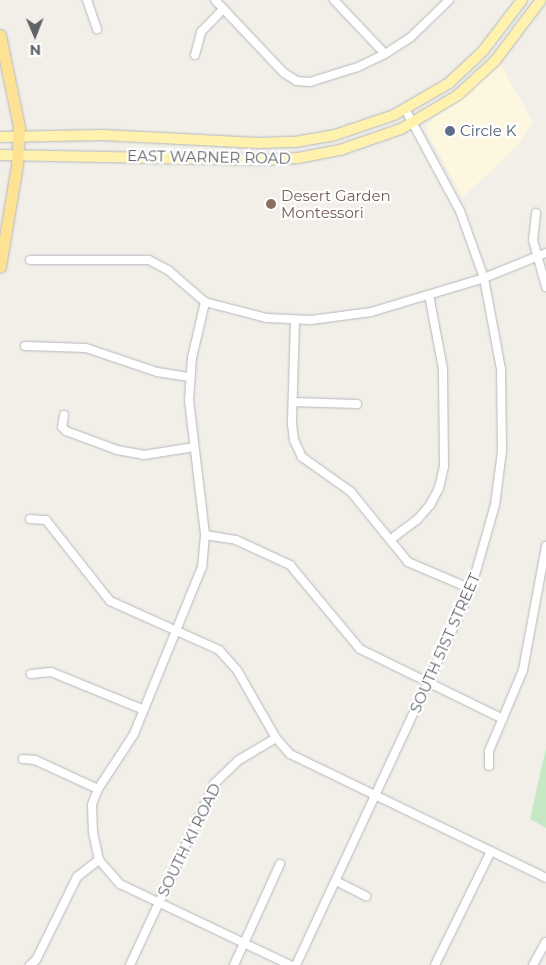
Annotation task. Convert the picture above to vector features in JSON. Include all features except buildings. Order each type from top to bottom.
[{"type":"highway","points":[[0,35],[19,136],[18,155],[0,267]]},
{"type":"main road","name":"EAST WARNER ROAD","points":[[0,137],[102,135],[280,142],[334,135],[405,109],[449,83],[482,52],[522,0]]},
{"type":"main road","name":"EAST WARNER ROAD","points":[[0,155],[281,159],[340,150],[413,123],[458,96],[496,61],[541,0]]},
{"type":"main road","points":[[280,142],[281,159]]},
{"type":"street","points":[[87,0],[97,29]]},
{"type":"street","points":[[215,0],[284,73],[297,81],[310,82],[336,74],[385,54],[411,37],[449,0]]},
{"type":"street","points":[[334,0],[385,54]]},
{"type":"street","points":[[195,55],[201,32],[223,9]]},
{"type":"street","name":"SOUTH 51ST STREET","points":[[296,965],[429,684],[471,589],[495,505],[502,451],[502,369],[484,278],[460,211],[405,109]]},
{"type":"street","points":[[536,213],[533,240],[546,287]]},
{"type":"street","points":[[30,260],[149,260],[168,270],[205,302],[251,315],[295,320],[354,316],[484,278],[546,252]]},
{"type":"street","points":[[390,540],[417,520],[430,505],[439,488],[444,466],[443,369],[429,295]]},
{"type":"street","points":[[205,302],[190,377],[194,448],[205,535],[202,567],[144,710],[124,754],[98,789],[91,820],[99,860],[120,884],[158,904],[290,965]]},
{"type":"street","points":[[295,320],[294,440],[302,457],[350,492],[390,540],[415,566],[471,589]]},
{"type":"street","points":[[25,346],[86,348],[157,372],[190,377]]},
{"type":"street","points":[[293,402],[357,404]]},
{"type":"street","points":[[64,415],[62,427],[66,431],[117,450],[144,454],[194,448]]},
{"type":"street","points":[[30,519],[46,520],[110,601],[206,642],[230,660],[276,738],[290,754],[305,764],[546,878]]},
{"type":"street","points":[[205,535],[236,540],[290,565],[360,649],[429,684],[503,718]]},
{"type":"street","points":[[489,766],[489,751],[523,670],[546,546]]},
{"type":"street","points":[[31,674],[51,672],[144,710]]},
{"type":"street","name":"SOUTH KI ROAD","points":[[130,965],[214,784],[225,770],[276,738]]},
{"type":"street","points":[[23,759],[35,760],[98,789]]},
{"type":"street","points":[[435,965],[491,851]]},
{"type":"street","points":[[30,965],[36,960],[77,877],[99,860]]},
{"type":"street","points":[[234,965],[280,864]]},
{"type":"street","points":[[336,881],[366,896]]},
{"type":"street","points":[[534,965],[546,942]]},
{"type":"shaded area","points":[[500,64],[533,122],[521,141],[494,169],[462,197],[427,131],[427,124]]},
{"type":"green space","points":[[546,748],[546,828],[530,819]]},
{"type":"place","name":"Circle K","points":[[450,131]]},
{"type":"place","name":"Desert Garden Montessori","points":[[271,204]]}]
